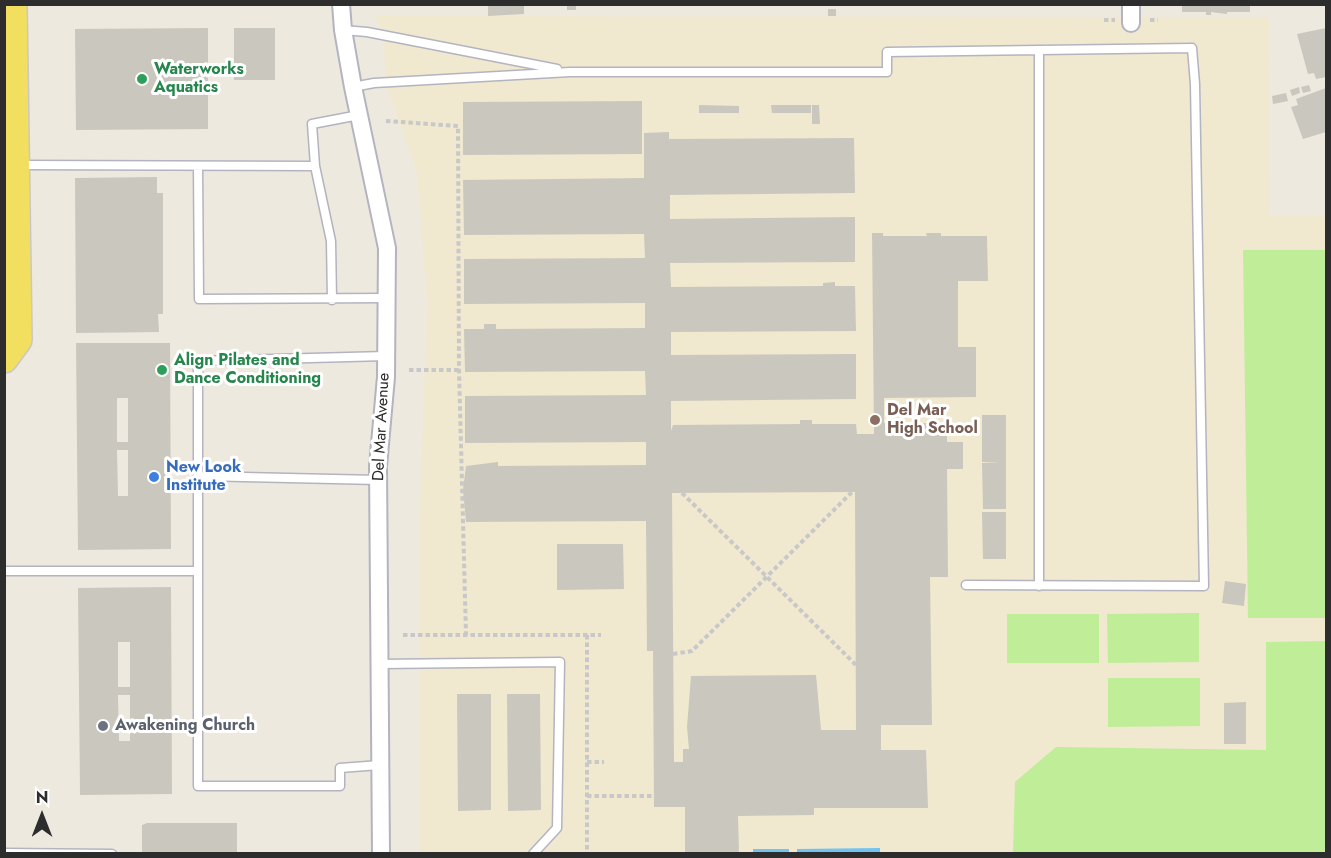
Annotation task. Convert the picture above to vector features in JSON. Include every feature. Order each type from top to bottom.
[{"type":"main road","points":[[4,359],[18,340],[11,219],[16,165],[13,4]]},
{"type":"street","name":"Del Mar Avenue","points":[[341,4],[353,87],[387,248],[386,356],[378,480],[381,854]]},
{"type":"street","points":[[1131,4],[1131,23]]},
{"type":"lane","points":[[343,30],[367,32],[570,72]]},
{"type":"lane","points":[[353,87],[374,83],[570,72],[887,72],[887,52],[1039,52],[1192,48],[1195,84],[1204,586],[966,585]]},
{"type":"lane","points":[[1039,52],[1039,586]]},
{"type":"lane","points":[[332,300],[328,216],[315,166],[312,124],[359,115]]},
{"type":"lane","points":[[16,165],[315,166]]},
{"type":"lane","points":[[198,166],[199,299],[387,298]]},
{"type":"lane","points":[[380,765],[340,768],[340,786],[198,786],[198,361],[386,356]]},
{"type":"lane","points":[[199,476],[378,480]]},
{"type":"lane","points":[[4,571],[198,571]]},
{"type":"lane","points":[[380,664],[560,662],[557,828],[533,854]]},
{"type":"lane","points":[[4,853],[112,854]]},
{"type":"path","points":[[386,121],[458,126],[459,370],[466,635]]},
{"type":"path","points":[[409,370],[459,370]]},
{"type":"path","points":[[673,654],[692,651],[852,492]]},
{"type":"path","points":[[682,493],[856,665]]},
{"type":"path","points":[[403,635],[602,635]]},
{"type":"path","points":[[587,635],[587,854]]},
{"type":"path","points":[[587,762],[604,762]]},
{"type":"path","points":[[587,796],[654,796]]},
{"type":"shaded area","name":"Del Mar High School","points":[[375,16],[1269,17],[1270,216],[1326,216],[1326,853],[419,853],[419,537],[427,302],[417,173],[387,87],[382,31]]},
{"type":"green space","points":[[1243,250],[1326,250],[1326,618],[1248,618]]},
{"type":"green space","points":[[1199,613],[1199,662],[1108,663],[1107,614]]},
{"type":"green space","points":[[1007,614],[1099,614],[1099,663],[1007,663]]},
{"type":"green space","points":[[1326,641],[1326,853],[1013,853],[1015,782],[1056,747],[1266,750],[1266,642]]},
{"type":"green space","points":[[1108,678],[1200,678],[1200,726],[1108,727]]},
{"type":"water","points":[[880,848],[880,853],[797,853],[797,849]]},
{"type":"water","points":[[753,849],[789,849],[789,853],[753,853]]},
{"type":"building","points":[[488,4],[524,6],[524,14],[488,16]]},
{"type":"building","points":[[567,4],[576,4],[576,10],[567,10]]},
{"type":"building","points":[[1182,4],[1250,4],[1250,12],[1227,12],[1227,14],[1211,12],[1211,15],[1206,15],[1206,12],[1182,12]]},
{"type":"building","points":[[828,9],[836,9],[836,16],[828,16]]},
{"type":"building","name":"Waterworks Aquatics","points":[[208,28],[208,129],[76,130],[75,29]]},
{"type":"building","points":[[234,28],[275,28],[275,80],[234,80]]},
{"type":"building","points":[[1326,28],[1326,77],[1316,79],[1314,73],[1308,74],[1297,34]]},
{"type":"building","points":[[1309,85],[1311,91],[1303,93],[1301,87]]},
{"type":"building","points":[[1299,87],[1300,93],[1292,96],[1290,90]]},
{"type":"building","points":[[1326,88],[1326,132],[1303,139],[1291,107],[1298,105],[1296,99]]},
{"type":"building","points":[[1286,93],[1288,101],[1273,104],[1272,96]]},
{"type":"building","points":[[642,101],[642,154],[463,155],[463,102]]},
{"type":"building","points":[[699,105],[739,106],[739,113],[699,113]]},
{"type":"building","points":[[771,105],[811,105],[811,113],[772,113]]},
{"type":"building","points":[[812,105],[819,105],[820,124],[812,124]]},
{"type":"building","points":[[669,132],[669,139],[854,138],[855,193],[670,195],[670,219],[855,217],[855,262],[670,263],[671,287],[823,286],[823,283],[835,282],[835,286],[855,286],[856,331],[671,332],[671,355],[856,354],[856,399],[671,401],[671,431],[673,425],[800,424],[800,420],[812,420],[812,424],[856,424],[857,434],[874,434],[872,233],[883,233],[883,236],[927,236],[926,233],[941,233],[941,236],[987,236],[988,281],[958,281],[958,347],[976,347],[976,397],[884,398],[884,423],[947,423],[947,442],[963,442],[963,469],[947,469],[948,577],[930,577],[932,725],[881,725],[881,750],[926,750],[928,808],[814,808],[814,815],[738,816],[739,854],[685,854],[685,807],[654,807],[653,651],[647,651],[646,521],[466,522],[463,490],[466,466],[498,462],[498,466],[646,465],[646,442],[465,443],[465,396],[646,395],[645,371],[465,372],[464,329],[484,329],[484,324],[496,324],[496,329],[645,328],[645,303],[464,304],[464,259],[645,258],[644,234],[464,235],[463,180],[644,178],[644,133]],"holes":[[[855,492],[856,730],[821,730],[816,675],[691,676],[687,727],[689,749],[683,749],[683,762],[674,762],[672,493]]]},
{"type":"building","points":[[157,177],[157,193],[163,193],[163,314],[158,314],[159,332],[76,333],[75,178]]},
{"type":"building","points":[[76,343],[170,343],[171,549],[78,550]],"holes":[[[117,398],[128,398],[128,442],[117,442]],[[117,450],[128,450],[128,496],[118,496]]]},
{"type":"building","points":[[982,415],[1006,415],[1006,509],[983,509],[982,463],[1000,463],[982,462]]},
{"type":"building","points":[[982,512],[1006,512],[1006,559],[983,559]]},
{"type":"building","points":[[557,544],[623,544],[624,589],[557,590]]},
{"type":"building","points":[[1225,581],[1246,584],[1244,606],[1222,603]]},
{"type":"building","points":[[171,587],[172,794],[80,795],[78,588]],"holes":[[[118,642],[130,642],[130,687],[118,687]],[[118,695],[130,695],[130,741],[119,741]]]},
{"type":"building","points":[[457,694],[491,694],[491,810],[458,811]]},
{"type":"building","points":[[507,694],[540,694],[541,810],[508,811]]},
{"type":"building","points":[[1246,702],[1246,744],[1224,744],[1224,703]]},
{"type":"building","points":[[147,823],[237,823],[237,854],[142,854],[142,825]]},
{"type":"place","name":"Waterworks Aquatics","points":[[142,79]]},
{"type":"place","name":"Align Pilates and Dance Conditioning","points":[[162,370]]},
{"type":"place","name":"Del Mar High School","points":[[875,420]]},
{"type":"place","name":"New Look Institute","points":[[154,477]]},
{"type":"place","name":"Awakening Church","points":[[103,726]]}]
